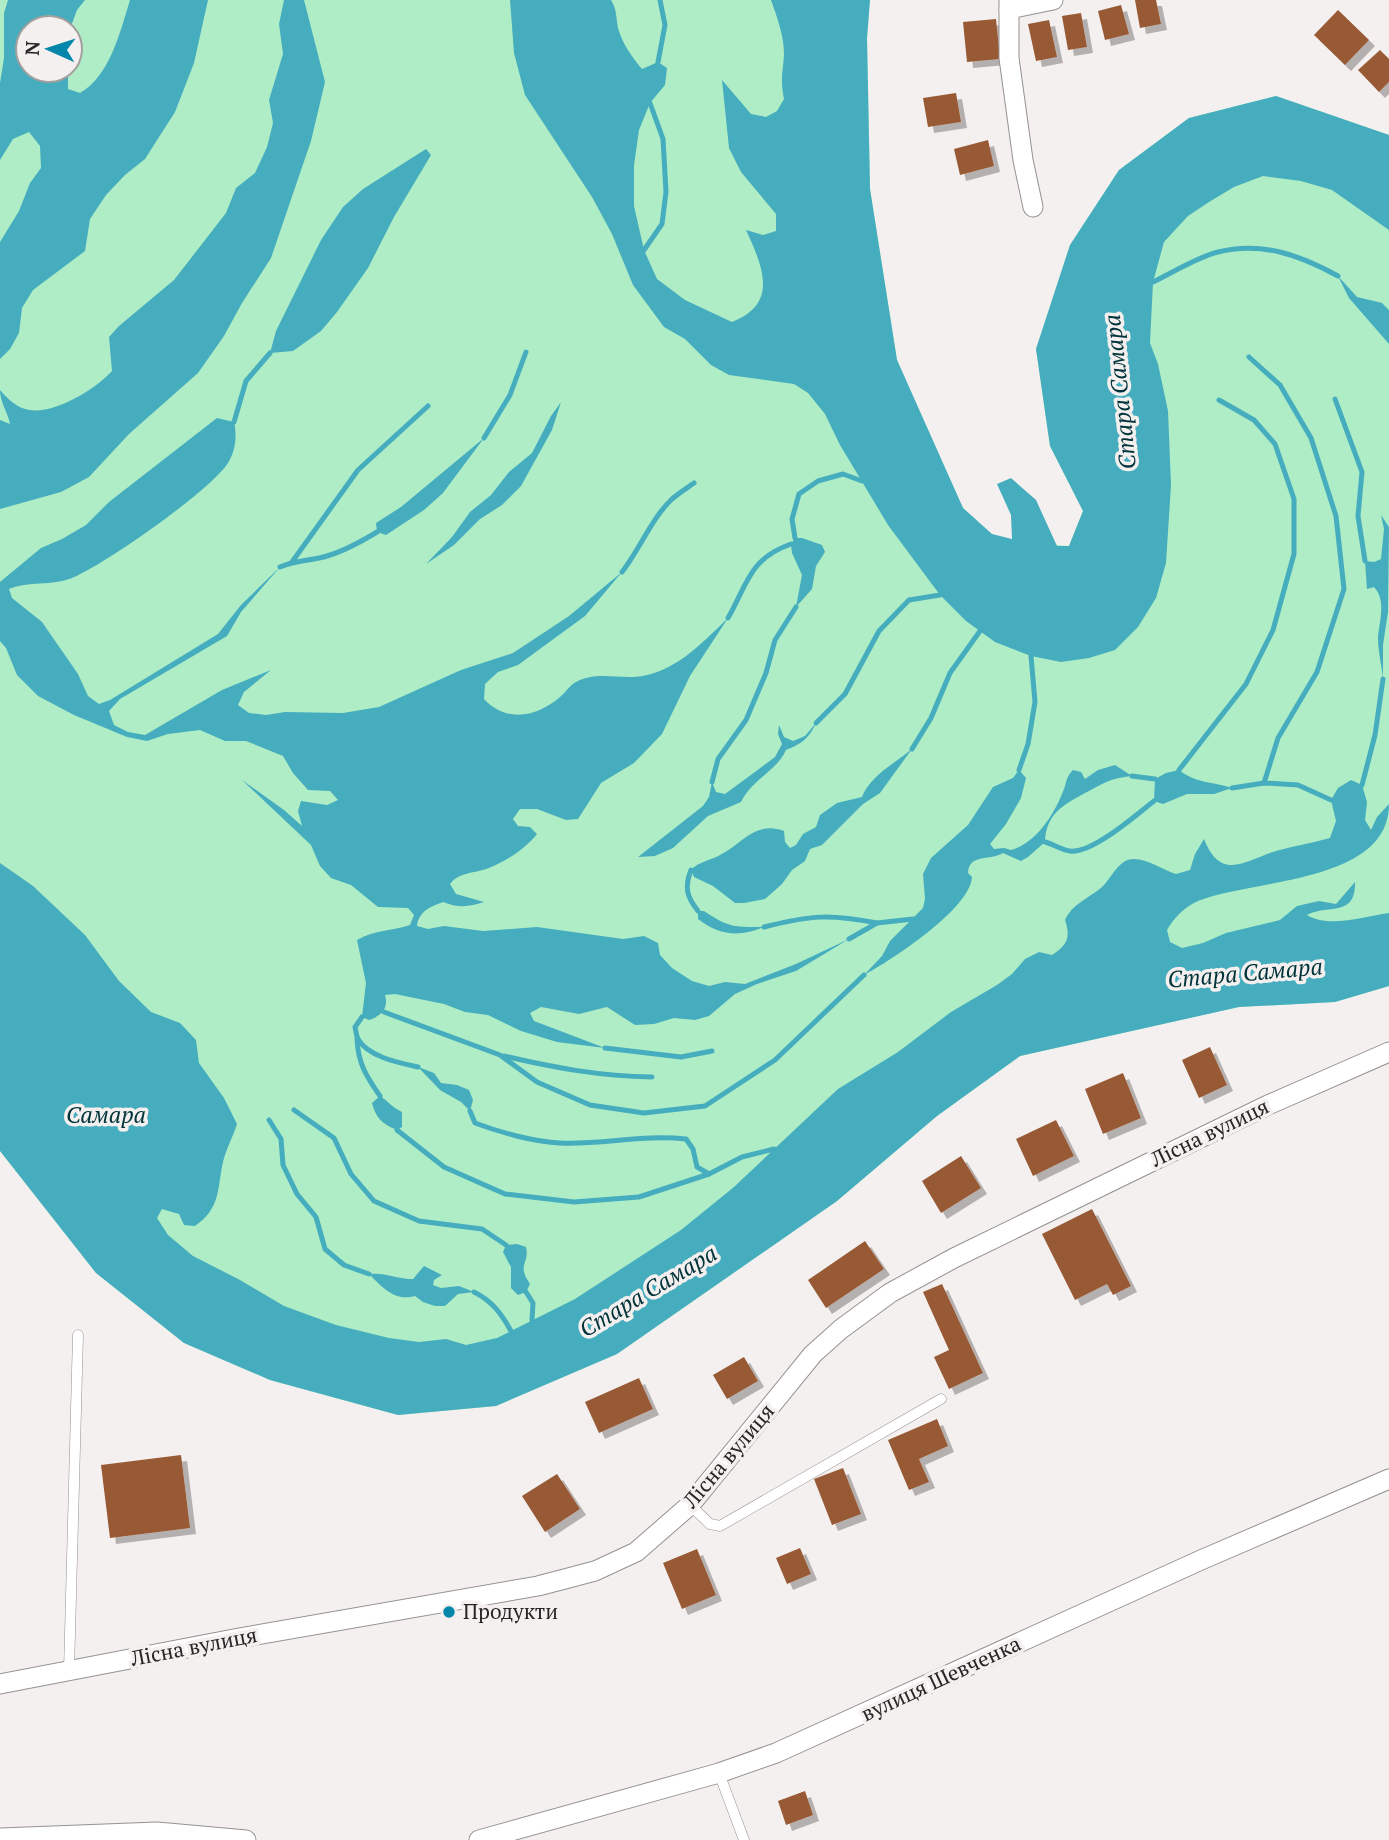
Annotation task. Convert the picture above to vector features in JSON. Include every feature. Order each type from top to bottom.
[{"type":"street","points":[[1033,207],[1023,160],[1009,58],[1009,5],[1053,0]]},
{"type":"street","name":"Лісна вулиця","points":[[0,1684],[239,1638],[538,1586],[595,1572],[636,1552],[690,1504],[813,1354],[841,1329],[890,1293],[954,1258],[1268,1105],[1389,1052]]},
{"type":"street","name":"вулиця Шевченка","points":[[479,1840],[719,1773],[788,1748],[1201,1560],[1389,1479]]},
{"type":"street","points":[[0,1839],[157,1832],[246,1840]]},
{"type":"lane","points":[[69,1671],[78,1335]]},
{"type":"lane","points":[[690,1504],[710,1524],[720,1526],[742,1516],[824,1465],[941,1399]]},
{"type":"lane","points":[[719,1773],[744,1840]]},
{"type":"green space","points":[[0,0],[870,0],[867,38],[870,189],[897,360],[963,508],[992,535],[1012,540],[1069,546],[1083,511],[1050,446],[1036,349],[1070,245],[1119,170],[1189,118],[1276,96],[1389,135],[1389,986],[1335,1002],[1239,1007],[1020,1056],[937,1116],[837,1201],[617,1354],[496,1406],[398,1415],[270,1380],[184,1343],[96,1273],[0,1151]]},
{"type":"water","points":[[8,0],[85,0],[76,14],[14,14],[14,84],[68,84],[68,89],[80,93],[99,76],[113,52],[130,0],[208,0],[194,63],[175,112],[145,159],[106,195],[90,219],[85,251],[33,290],[22,308],[19,333],[10,349],[0,359],[0,242],[19,211],[30,183],[41,168],[40,146],[29,132],[13,139],[0,160],[4,13]]},
{"type":"water","points":[[284,0],[304,0],[325,82],[311,141],[271,258],[224,336],[198,373],[129,434],[89,477],[61,492],[0,509],[0,420],[10,424],[0,390],[22,408],[45,410],[83,394],[104,378],[112,371],[109,337],[174,280],[226,213],[236,188],[255,173],[267,147],[273,123],[269,100],[283,54],[279,24]]},
{"type":"water","name":"Стара Самара","points":[[510,0],[611,0],[622,39],[642,69],[658,62],[667,68],[665,85],[650,103],[639,130],[634,165],[634,206],[644,250],[657,279],[685,300],[732,322],[747,314],[762,295],[763,283],[758,257],[746,230],[763,235],[776,231],[776,214],[741,172],[729,148],[722,80],[751,114],[766,117],[777,111],[784,99],[783,40],[771,0],[870,0],[867,38],[870,189],[897,360],[963,508],[992,534],[1012,539],[1011,515],[997,484],[1011,478],[1036,500],[1057,546],[1069,546],[1083,511],[1050,446],[1036,349],[1070,245],[1119,170],[1189,118],[1276,96],[1389,135],[1389,230],[1332,190],[1301,181],[1263,176],[1234,187],[1188,216],[1164,242],[1153,282],[1150,343],[1158,364],[1168,411],[1171,485],[1166,563],[1156,598],[1138,627],[1115,650],[1089,658],[1061,662],[1031,656],[995,642],[966,621],[940,595],[888,525],[840,445],[825,414],[808,393],[794,384],[729,375],[711,365],[685,339],[664,327],[633,285],[612,234],[592,197],[525,95],[514,53]]},
{"type":"water","points":[[426,149],[431,155],[394,217],[368,268],[337,312],[321,331],[293,351],[270,353],[276,331],[321,240],[343,207],[363,189]]},
{"type":"water","points":[[1338,276],[1357,297],[1382,303],[1389,310],[1389,344],[1349,298]]},
{"type":"water","points":[[561,402],[552,430],[521,486],[502,505],[480,519],[454,545],[426,564],[452,537],[470,512],[491,495],[509,472],[532,453]]},
{"type":"water","points":[[217,418],[234,422],[234,448],[228,463],[201,491],[155,526],[72,578],[9,589],[12,598],[42,622],[78,674],[88,696],[99,704],[110,700],[218,634],[241,605],[280,567],[241,612],[227,636],[120,699],[109,711],[114,725],[128,732],[145,735],[222,690],[271,670],[244,692],[238,705],[249,713],[343,713],[379,707],[461,670],[513,653],[569,616],[622,572],[585,616],[518,665],[498,672],[485,684],[484,699],[502,712],[532,713],[551,704],[574,683],[583,679],[597,676],[648,675],[686,656],[728,618],[690,676],[662,734],[634,763],[601,783],[578,819],[566,820],[537,809],[520,809],[513,819],[518,826],[530,827],[537,834],[533,839],[504,861],[459,877],[450,884],[456,894],[484,902],[463,906],[443,902],[423,913],[417,926],[428,929],[444,926],[483,931],[537,927],[623,939],[644,936],[658,943],[660,955],[672,968],[692,981],[709,986],[725,982],[745,984],[849,939],[796,971],[735,994],[709,1016],[695,1020],[674,1018],[654,1024],[635,1025],[607,1007],[579,1014],[541,1007],[530,1013],[534,1021],[605,1048],[557,1042],[521,1031],[488,1015],[465,1012],[444,1004],[395,994],[385,995],[385,1008],[377,1016],[369,1020],[362,1017],[366,983],[357,940],[370,934],[410,925],[414,915],[408,908],[378,907],[351,885],[331,878],[320,866],[311,845],[242,780],[302,826],[298,811],[301,801],[327,805],[338,800],[330,791],[308,790],[283,756],[246,741],[225,741],[200,730],[168,734],[147,741],[127,737],[74,715],[38,696],[17,675],[6,648],[0,641],[0,582],[41,548],[86,525],[109,502]]},
{"type":"water","points":[[484,438],[443,493],[424,510],[386,535],[377,532],[376,523],[401,507]]},
{"type":"water","points":[[1381,515],[1389,527],[1388,612],[1383,645],[1383,679],[1378,638],[1381,605],[1374,587],[1367,589],[1365,561],[1374,562],[1381,559],[1384,529]]},
{"type":"water","points":[[795,538],[822,545],[825,552],[816,566],[812,589],[796,607],[802,575],[792,553],[791,544]]},
{"type":"water","points":[[816,723],[808,737],[786,750],[782,758],[752,787],[741,802],[708,816],[673,848],[655,856],[638,857],[703,806],[709,797],[712,782],[716,792],[725,794],[775,757],[782,744],[778,734],[779,725],[784,737],[793,741],[805,736]]},
{"type":"water","points":[[912,749],[880,793],[863,804],[822,845],[810,849],[805,861],[792,870],[782,884],[765,899],[735,903],[713,886],[694,877],[691,870],[694,867],[720,855],[757,831],[774,828],[784,831],[785,842],[790,848],[796,845],[803,834],[816,827],[820,815],[837,803],[862,797],[877,776]]},
{"type":"water","points":[[1115,765],[1132,776],[1107,782],[1063,806],[1052,817],[1045,842],[1021,861],[1003,853],[976,860],[969,867],[968,873],[972,877],[968,890],[958,904],[928,932],[864,975],[882,956],[890,941],[923,908],[923,874],[931,858],[968,825],[993,787],[1013,778],[1019,770],[1026,778],[1021,798],[990,844],[994,849],[1011,850],[1029,841],[1044,826],[1056,808],[1073,770],[1081,772],[1085,779],[1098,770]]},
{"type":"water","points":[[1179,770],[1198,780],[1232,788],[1214,794],[1187,794],[1163,804],[1154,801],[1155,779]]},
{"type":"water","name":"Самара","points":[[1351,780],[1362,785],[1367,802],[1365,820],[1371,830],[1377,817],[1389,804],[1383,830],[1367,850],[1343,864],[1313,874],[1198,901],[1180,913],[1167,930],[1170,942],[1182,948],[1203,943],[1226,933],[1280,920],[1297,906],[1319,901],[1336,904],[1355,882],[1351,901],[1346,905],[1307,915],[1336,921],[1389,913],[1389,986],[1335,1002],[1239,1007],[1020,1056],[937,1116],[837,1201],[617,1354],[496,1406],[398,1415],[270,1380],[184,1343],[96,1273],[0,1151],[0,863],[33,886],[85,935],[119,981],[151,1012],[180,1023],[196,1040],[199,1063],[224,1098],[237,1124],[224,1157],[214,1205],[210,1212],[195,1226],[184,1225],[179,1214],[162,1209],[157,1218],[168,1235],[193,1256],[284,1306],[336,1325],[389,1338],[419,1342],[446,1339],[466,1345],[497,1338],[575,1299],[681,1230],[734,1187],[838,1089],[898,1052],[951,1012],[997,985],[1012,974],[1025,959],[1039,952],[1052,955],[1066,940],[1068,932],[1065,920],[1068,914],[1102,887],[1124,862],[1139,859],[1176,874],[1190,870],[1204,839],[1218,860],[1235,865],[1276,851],[1330,838],[1336,821],[1331,800],[1338,788]]},
{"type":"water","points":[[698,911],[704,911],[732,925],[764,927],[747,932],[722,932],[698,919]]},
{"type":"water","points":[[418,1067],[434,1073],[441,1083],[469,1090],[473,1100],[470,1111],[461,1102],[440,1090]]},
{"type":"water","points":[[380,1096],[402,1112],[402,1127],[397,1130],[384,1123],[375,1113],[372,1103]]},
{"type":"water","points":[[506,1245],[526,1247],[524,1272],[530,1284],[526,1292],[518,1295],[511,1288],[511,1267],[503,1252]]},
{"type":"water","points":[[424,1266],[442,1275],[434,1280],[433,1285],[441,1288],[459,1286],[474,1292],[458,1294],[445,1306],[435,1306],[415,1296],[395,1295],[369,1274],[413,1279]]},
{"type":"building","points":[[1135,0],[1156,0],[1161,24],[1140,28]]},
{"type":"building","points":[[1121,5],[1129,34],[1105,40],[1098,11]]},
{"type":"building","points":[[1338,10],[1369,40],[1345,65],[1314,35]]},
{"type":"building","points":[[1081,13],[1087,47],[1068,50],[1062,16]]},
{"type":"building","points":[[996,19],[1000,59],[967,62],[963,22]]},
{"type":"building","points":[[1049,20],[1057,57],[1036,61],[1028,24]]},
{"type":"building","points":[[1380,50],[1389,59],[1389,82],[1379,92],[1358,70]]},
{"type":"building","points":[[956,93],[961,122],[928,127],[923,98]]},
{"type":"building","points":[[988,140],[994,166],[960,175],[954,149]]},
{"type":"building","points":[[1210,1047],[1227,1085],[1199,1098],[1182,1060]]},
{"type":"building","points":[[1123,1073],[1141,1118],[1103,1134],[1085,1089]]},
{"type":"building","points":[[1056,1120],[1074,1156],[1033,1176],[1016,1139]]},
{"type":"building","points":[[961,1156],[981,1188],[941,1213],[922,1181]]},
{"type":"building","points":[[1092,1209],[1131,1286],[1113,1295],[1107,1284],[1075,1300],[1042,1234]]},
{"type":"building","points":[[865,1241],[884,1269],[826,1308],[808,1280]]},
{"type":"building","points":[[942,1284],[983,1373],[949,1389],[934,1357],[949,1350],[923,1292]]},
{"type":"building","points":[[744,1357],[758,1381],[727,1399],[713,1375]]},
{"type":"building","points":[[639,1378],[653,1409],[599,1433],[585,1402]]},
{"type":"building","points":[[937,1419],[948,1446],[919,1459],[929,1482],[909,1490],[888,1440]]},
{"type":"building","points":[[181,1455],[190,1528],[110,1538],[101,1465]]},
{"type":"building","points":[[843,1468],[861,1514],[832,1525],[814,1479]]},
{"type":"building","points":[[557,1474],[580,1509],[545,1532],[522,1496]]},
{"type":"building","points":[[800,1548],[811,1574],[787,1584],[776,1558]]},
{"type":"building","points":[[697,1549],[716,1595],[682,1609],[663,1563]]},
{"type":"building","points":[[805,1791],[813,1815],[786,1825],[778,1801]]},
{"type":"waterway","points":[[658,62],[665,25],[660,0]]},
{"type":"waterway","points":[[644,250],[662,224],[666,192],[663,139],[650,103]]},
{"type":"waterway","points":[[1153,282],[1210,254],[1250,248],[1295,256],[1338,276]]},
{"type":"waterway","points":[[484,438],[510,395],[526,352]]},
{"type":"waterway","points":[[234,422],[246,381],[270,353]]},
{"type":"waterway","points":[[1249,357],[1280,385],[1311,438],[1336,516],[1344,589],[1317,672],[1278,738],[1264,783]]},
{"type":"waterway","points":[[1335,399],[1362,472],[1358,516],[1365,561]]},
{"type":"waterway","points":[[1179,770],[1246,684],[1273,630],[1294,554],[1294,499],[1275,444],[1254,420],[1219,400]]},
{"type":"waterway","points":[[292,562],[358,470],[428,406]]},
{"type":"waterway","points":[[795,538],[792,519],[799,494],[818,481],[843,474],[862,481]]},
{"type":"waterway","points":[[622,572],[665,507],[694,483]]},
{"type":"waterway","points":[[280,567],[334,554],[377,532]]},
{"type":"waterway","points":[[728,618],[758,565],[766,557],[791,544]]},
{"type":"waterway","points":[[816,723],[845,694],[879,631],[909,600],[940,595]]},
{"type":"waterway","points":[[712,782],[718,759],[746,720],[766,673],[775,640],[796,607]]},
{"type":"waterway","points":[[912,749],[931,718],[950,673],[980,631]]},
{"type":"waterway","points":[[1019,770],[1028,744],[1035,702],[1031,656]]},
{"type":"waterway","points":[[1362,785],[1375,735],[1383,679]]},
{"type":"waterway","points":[[1132,776],[1155,779]]},
{"type":"waterway","points":[[1232,788],[1264,783],[1298,785],[1331,800]]},
{"type":"waterway","points":[[1045,842],[1070,851],[1090,846],[1114,832],[1154,801]]},
{"type":"waterway","points":[[691,870],[688,892],[698,911]]},
{"type":"waterway","points":[[764,927],[820,917],[877,923]]},
{"type":"waterway","points":[[849,939],[877,923],[913,919]]},
{"type":"waterway","points":[[384,1012],[500,1055],[537,1082],[590,1105],[644,1113],[705,1106],[775,1060],[864,975]]},
{"type":"waterway","points":[[362,1017],[355,1027],[357,1037],[363,1045],[385,1058],[418,1067]]},
{"type":"waterway","points":[[357,1039],[364,1069],[380,1096]]},
{"type":"waterway","points":[[605,1048],[681,1057],[712,1051]]},
{"type":"waterway","points":[[504,1056],[577,1071],[652,1077]]},
{"type":"waterway","points":[[294,1110],[334,1138],[351,1174],[374,1201],[419,1221],[482,1229],[506,1245]]},
{"type":"waterway","points":[[470,1111],[475,1123],[517,1136],[550,1142],[686,1139],[693,1149],[697,1167],[709,1174]]},
{"type":"waterway","points":[[269,1120],[281,1139],[283,1165],[297,1194],[316,1217],[325,1249],[344,1265],[369,1274]]},
{"type":"waterway","points":[[397,1130],[444,1167],[505,1194],[574,1202],[639,1197],[709,1174],[742,1157],[774,1149]]},
{"type":"waterway","points":[[474,1292],[496,1308],[511,1331]]},
{"type":"waterway","points":[[526,1292],[533,1303],[532,1320]]},
{"type":"place","name":"Продукти","points":[[449,1612]]}]
